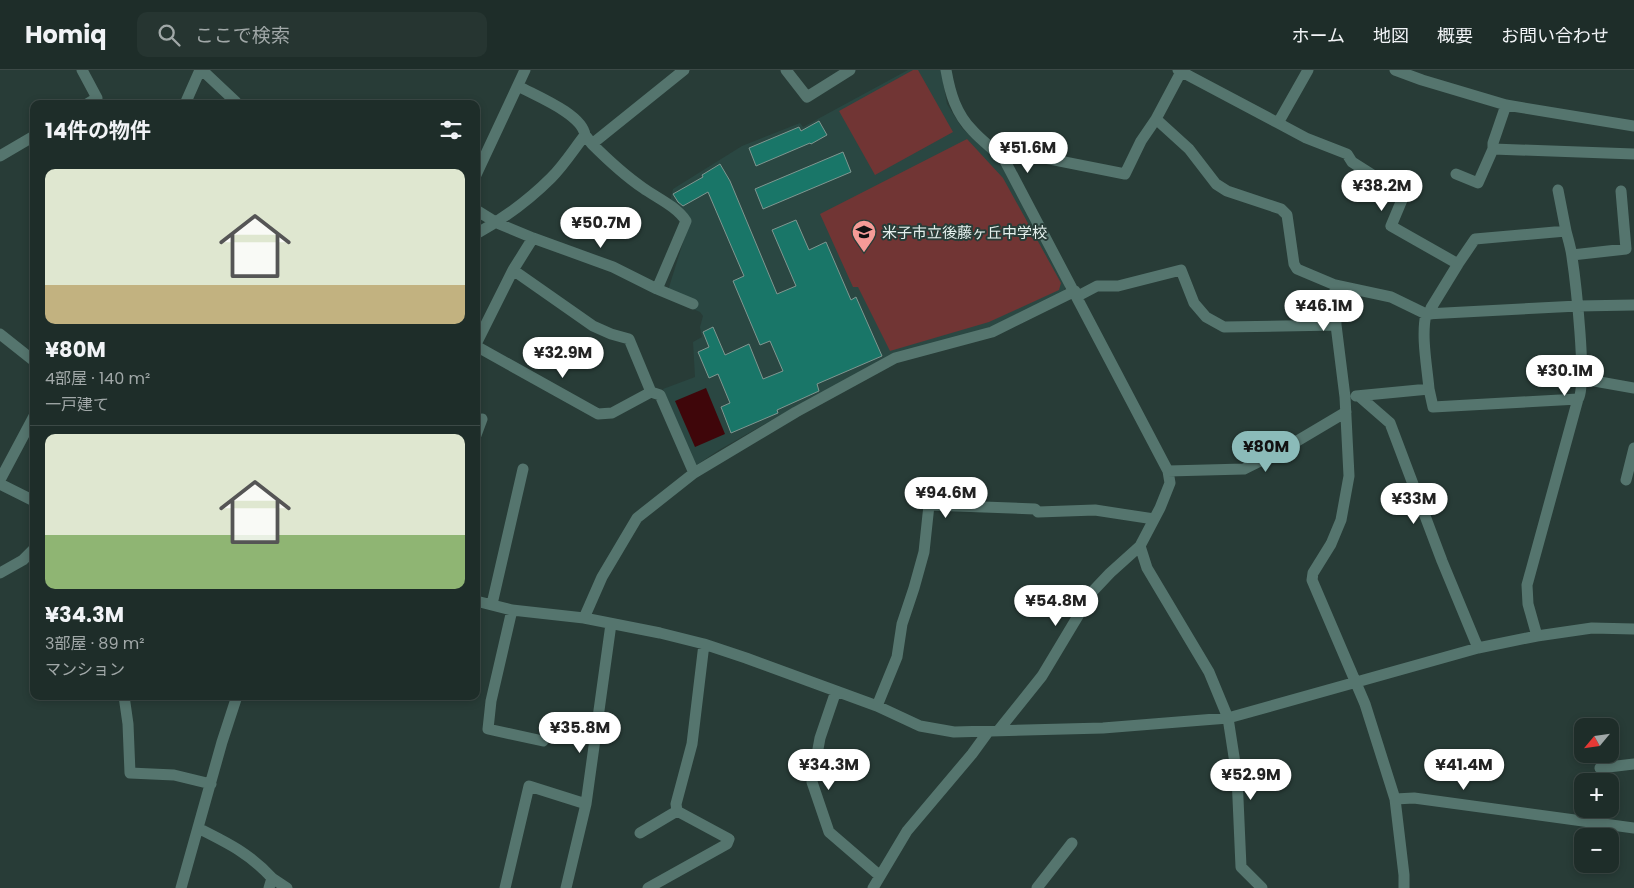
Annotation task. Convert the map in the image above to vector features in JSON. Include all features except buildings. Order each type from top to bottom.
[{"type":"street","points":[[82,70],[97,98],[94,100]]},
{"type":"street","points":[[188,100],[201,70],[234,100]]},
{"type":"street","points":[[480,167],[525,70]]},
{"type":"street","points":[[480,232],[497,223],[552,176],[589,139],[684,70]]},
{"type":"street","points":[[786,70],[807,97],[850,70]]},
{"type":"street","points":[[874,888],[907,831],[972,754],[1042,676],[1093,591],[1140,546],[1170,483],[1168,471],[1005,161],[998,152],[972,131],[957,109],[950,93],[946,70]]},
{"type":"street","points":[[1278,124],[1308,70]]},
{"type":"street","points":[[1395,70],[1506,105],[1634,126]]},
{"type":"street","points":[[998,152],[1004,150],[1125,174],[1180,71],[1306,138],[1347,154],[1352,162],[1404,195],[1390,226],[1458,264]]},
{"type":"street","points":[[518,86],[572,116],[584,129],[589,139],[605,156],[642,187],[680,213],[686,222],[656,289]]},
{"type":"street","points":[[1456,174],[1478,183],[1493,149],[1493,143],[1506,105]]},
{"type":"street","points":[[1156,119],[1189,149],[1216,184],[1227,191],[1281,209],[1287,215],[1294,264],[1297,269],[1335,285],[1391,297],[1429,314],[1634,305]]},
{"type":"street","points":[[0,156],[30,138]]},
{"type":"street","points":[[1493,149],[1634,154]]},
{"type":"street","points":[[1537,636],[1528,604],[1527,585],[1578,399],[1581,396],[1582,379],[1578,306],[1572,255],[1558,190]]},
{"type":"street","points":[[1572,255],[1626,249],[1621,191]]},
{"type":"street","points":[[480,212],[497,223],[613,267],[656,289],[693,304]]},
{"type":"street","points":[[1566,230],[1475,238],[1431,308],[1425,321],[1426,357],[1433,407],[1578,399]]},
{"type":"street","points":[[480,337],[513,270],[533,238]]},
{"type":"street","points":[[513,270],[593,326],[629,340],[651,392]]},
{"type":"street","points":[[584,618],[602,577],[637,518],[694,473],[796,412],[895,358],[992,332],[1076,293],[1097,286],[1118,286],[1180,270],[1194,303],[1206,317],[1224,327],[1336,325]]},
{"type":"street","points":[[1335,285],[1336,325],[1345,397],[1349,476],[1342,512],[1331,544],[1313,573],[1312,580],[1366,704],[1395,798],[1404,888]]},
{"type":"street","points":[[0,334],[30,358]]},
{"type":"street","points":[[480,347],[598,414],[612,413],[651,392],[660,395],[694,473]]},
{"type":"street","points":[[1582,379],[1634,388]]},
{"type":"street","points":[[1345,397],[1429,389]]},
{"type":"street","points":[[1359,396],[1390,423],[1442,561],[1478,648]]},
{"type":"street","points":[[1168,471],[1244,469],[1282,450],[1346,412]]},
{"type":"street","points":[[480,424],[482,418]]},
{"type":"street","points":[[0,480],[30,424]]},
{"type":"street","points":[[1626,480],[1634,448]]},
{"type":"street","points":[[492,604],[523,469]]},
{"type":"street","points":[[0,484],[30,499]]},
{"type":"street","points":[[877,706],[897,658],[902,624],[924,552],[929,505],[1035,509],[1038,512],[1095,510],[1154,519]]},
{"type":"street","points":[[1140,546],[1147,568],[1209,672],[1228,718],[1237,776],[1241,866],[1262,888]]},
{"type":"street","points":[[0,573],[23,560],[30,553]]},
{"type":"street","points":[[480,602],[512,610],[584,618],[704,644],[877,706],[920,726],[954,732],[1103,728],[1228,718],[1478,648],[1537,636],[1592,628],[1634,629]]},
{"type":"street","points":[[512,610],[491,701],[488,729],[543,740]]},
{"type":"street","points":[[566,888],[586,804],[611,624]]},
{"type":"street","points":[[677,811],[676,804],[692,744],[704,644]]},
{"type":"street","points":[[836,691],[820,738],[812,782],[830,832],[880,876]]},
{"type":"street","points":[[125,700],[128,724],[130,773],[174,775],[210,784]]},
{"type":"street","points":[[182,888],[210,784],[236,700]]},
{"type":"street","points":[[1600,768],[1634,764]]},
{"type":"street","points":[[505,888],[529,786],[586,804]]},
{"type":"street","points":[[1395,798],[1414,798],[1634,828]]},
{"type":"street","points":[[640,833],[677,811]]},
{"type":"street","points":[[648,888],[727,844],[729,839],[677,811]]},
{"type":"street","points":[[198,828],[234,846],[258,863],[270,883],[288,888]]},
{"type":"street","points":[[1038,888],[1072,842]]},
{"type":"shaded area","name":"米子市立後藤ヶ丘中学校","points":[[908,70],[941,70],[947,104],[962,128],[997,160],[1004,169],[1066,283],[1064,292],[990,327],[884,360],[761,426],[695,466],[663,389],[695,377],[693,342],[702,337],[700,327],[703,316],[700,312],[666,297],[689,223],[670,202],[673,189],[742,146],[800,123],[803,127]]},
{"type":"shaded area","points":[[913,70],[918,70],[953,132],[875,175],[839,111]]},
{"type":"shaded area","points":[[967,139],[1003,178],[1061,283],[1059,290],[989,322],[890,351],[858,287],[853,287],[820,214]]},
{"type":"shaded area","points":[[706,388],[725,434],[695,447],[675,401]]},
{"type":"place","name":"米子市立後藤ヶ丘中学校","points":[[864,253]]}]
